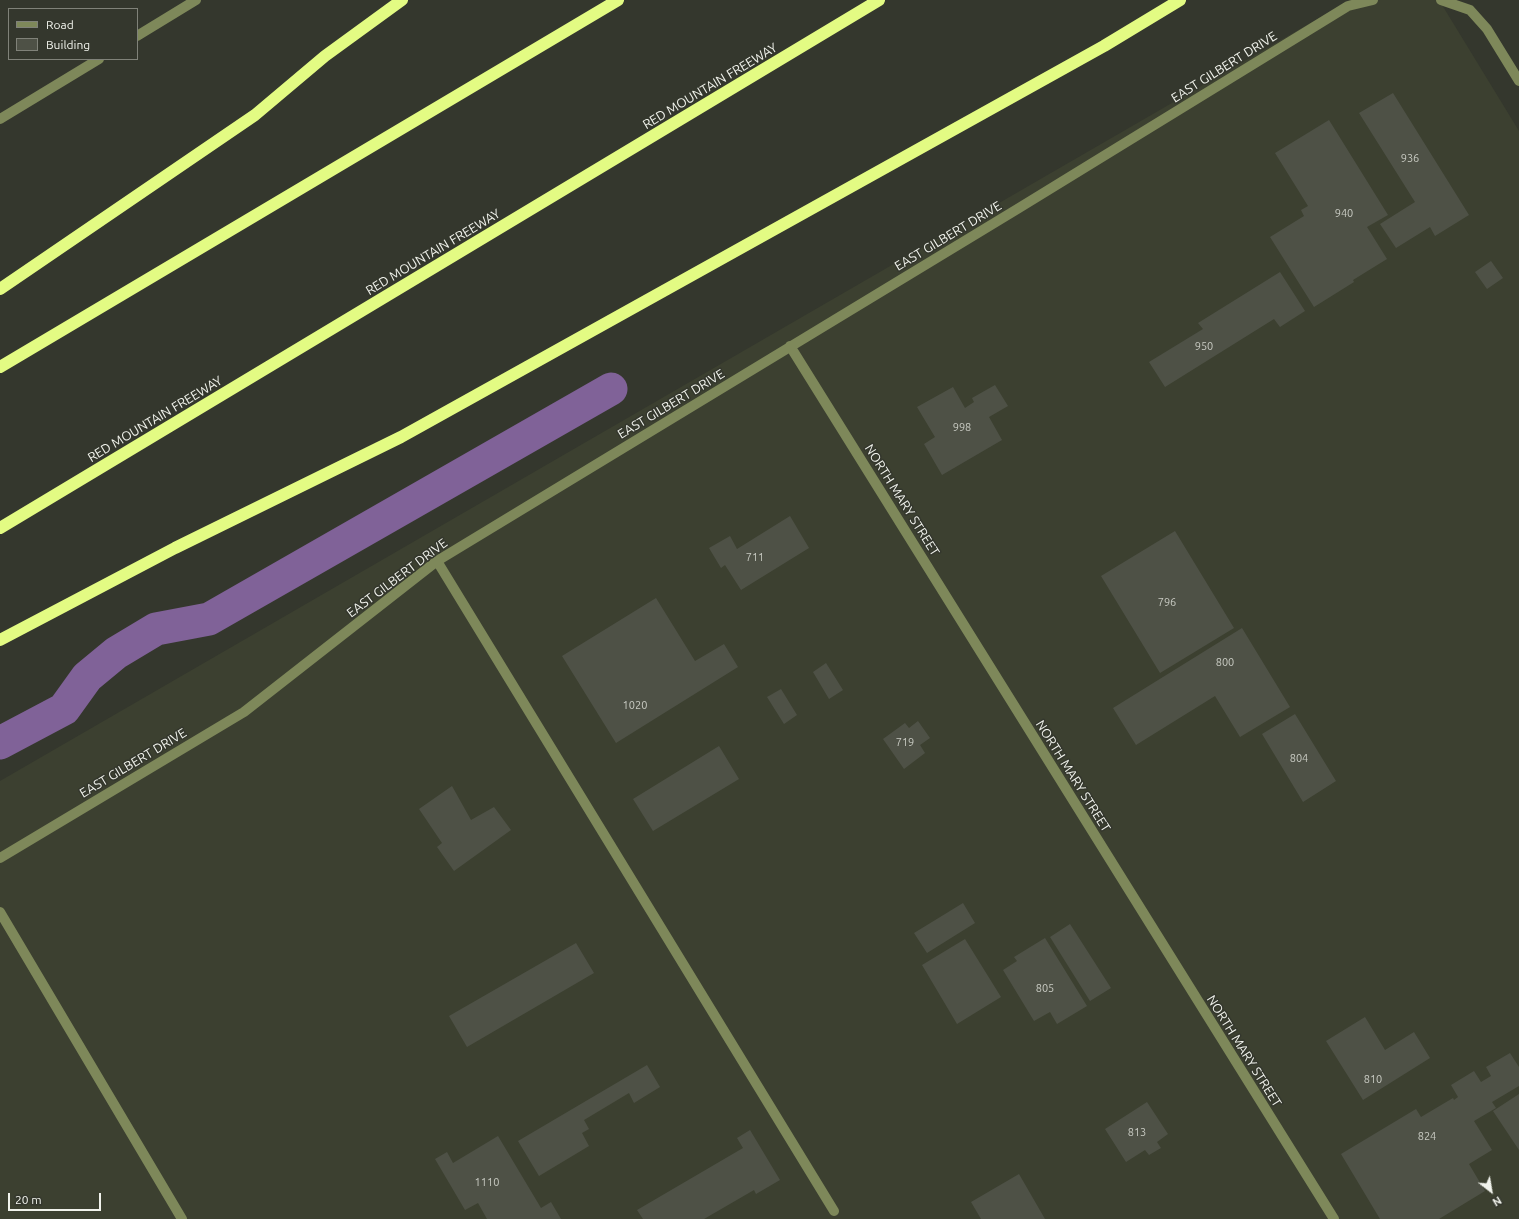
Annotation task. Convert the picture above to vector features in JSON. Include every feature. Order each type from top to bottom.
[{"type":"highway","points":[[0,289],[255,115],[325,56],[402,0]]},
{"type":"highway","points":[[0,367],[618,0]]},
{"type":"highway","name":"RED MOUNTAIN FREEWAY","points":[[0,528],[879,0]]},
{"type":"highway","points":[[0,640],[175,548],[401,437],[1097,50],[1180,0]]},
{"type":"street","points":[[138,35],[196,0]]},
{"type":"street","name":"EAST GILBERT DRIVE","points":[[0,858],[244,712],[437,561],[1032,200],[1348,6],[1373,0]]},
{"type":"street","points":[[1440,0],[1470,10],[1487,29],[1519,81]]},
{"type":"street","points":[[0,120],[97,60]]},
{"type":"street","name":"NORTH MARY STREET","points":[[790,346],[1334,1219]]},
{"type":"street","points":[[437,561],[834,1211]]},
{"type":"street","points":[[0,912],[182,1219]]},
{"type":"shaded area","points":[[1350,0],[1439,0],[1519,131],[1519,1219],[0,1219],[0,781]]},
{"type":"building","points":[[1393,93],[1469,215],[1435,236],[1430,227],[1396,248],[1380,224],[1415,202],[1359,113]]},
{"type":"building","points":[[1329,120],[1388,215],[1367,227],[1387,259],[1314,307],[1270,237],[1304,216],[1301,210],[1308,206],[1275,153]]},
{"type":"building","points":[[1491,261],[1503,278],[1487,289],[1475,272]]},
{"type":"building","points":[[1280,272],[1305,311],[1280,327],[1274,319],[1165,387],[1149,362],[1203,329],[1198,323]]},
{"type":"building","points":[[995,385],[1008,406],[989,417],[1002,440],[942,475],[924,444],[935,437],[917,407],[953,387],[965,408],[974,402],[972,398]]},
{"type":"building","points":[[790,516],[809,548],[741,590],[725,565],[721,568],[709,548],[730,536],[737,549]]},
{"type":"building","points":[[1175,531],[1234,628],[1160,673],[1101,576]]},
{"type":"building","points":[[656,598],[695,661],[724,644],[738,667],[616,743],[562,656]]},
{"type":"building","points":[[1242,628],[1290,707],[1240,737],[1215,696],[1136,745],[1113,708]]},
{"type":"building","points":[[826,663],[843,690],[829,699],[813,672]]},
{"type":"building","points":[[781,689],[797,715],[784,724],[767,697]]},
{"type":"building","points":[[1295,714],[1336,781],[1303,802],[1262,734]]},
{"type":"building","points":[[918,721],[930,738],[920,745],[925,753],[904,769],[883,739],[905,723],[909,728]]},
{"type":"building","points":[[719,746],[739,779],[653,831],[633,799]]},
{"type":"building","points":[[452,786],[471,820],[494,807],[511,830],[454,871],[437,847],[442,843],[419,809]]},
{"type":"building","points":[[963,903],[975,923],[927,953],[914,933]]},
{"type":"building","points":[[1070,924],[1111,988],[1090,1001],[1050,937]]},
{"type":"building","points":[[1045,938],[1087,1006],[1057,1024],[1050,1012],[1034,1021],[1003,970],[1017,961],[1014,957]]},
{"type":"building","points":[[965,939],[1001,997],[957,1024],[922,965]]},
{"type":"building","points":[[576,943],[594,973],[467,1047],[449,1016]]},
{"type":"building","points":[[1365,1017],[1385,1050],[1414,1032],[1430,1058],[1363,1100],[1326,1041]]},
{"type":"building","points":[[1510,1053],[1519,1067],[1519,1086],[1492,1102],[1496,1108],[1474,1121],[1492,1150],[1469,1164],[1485,1191],[1439,1219],[1380,1219],[1341,1154],[1416,1109],[1421,1117],[1453,1098],[1454,1100],[1458,1097],[1451,1085],[1474,1071],[1481,1082],[1491,1076],[1486,1067]]},
{"type":"building","points":[[647,1065],[660,1087],[634,1103],[629,1093],[584,1120],[589,1129],[582,1133],[589,1146],[539,1176],[518,1141]]},
{"type":"building","points":[[1519,1094],[1519,1150],[1493,1111]]},
{"type":"building","points":[[1147,1102],[1168,1134],[1157,1142],[1161,1148],[1149,1155],[1145,1150],[1126,1162],[1105,1129]]},
{"type":"building","points":[[750,1130],[780,1180],[756,1194],[754,1190],[704,1219],[643,1219],[637,1210],[743,1148],[737,1138]]},
{"type":"building","points":[[498,1136],[541,1208],[551,1202],[561,1219],[487,1219],[478,1203],[465,1210],[435,1159],[447,1152],[453,1163]]},
{"type":"building","points":[[1019,1174],[1045,1219],[981,1219],[971,1202]]},
{"type":"waterway","points":[[0,743],[64,709],[87,677],[116,653],[156,629],[209,619],[611,389]]}]
